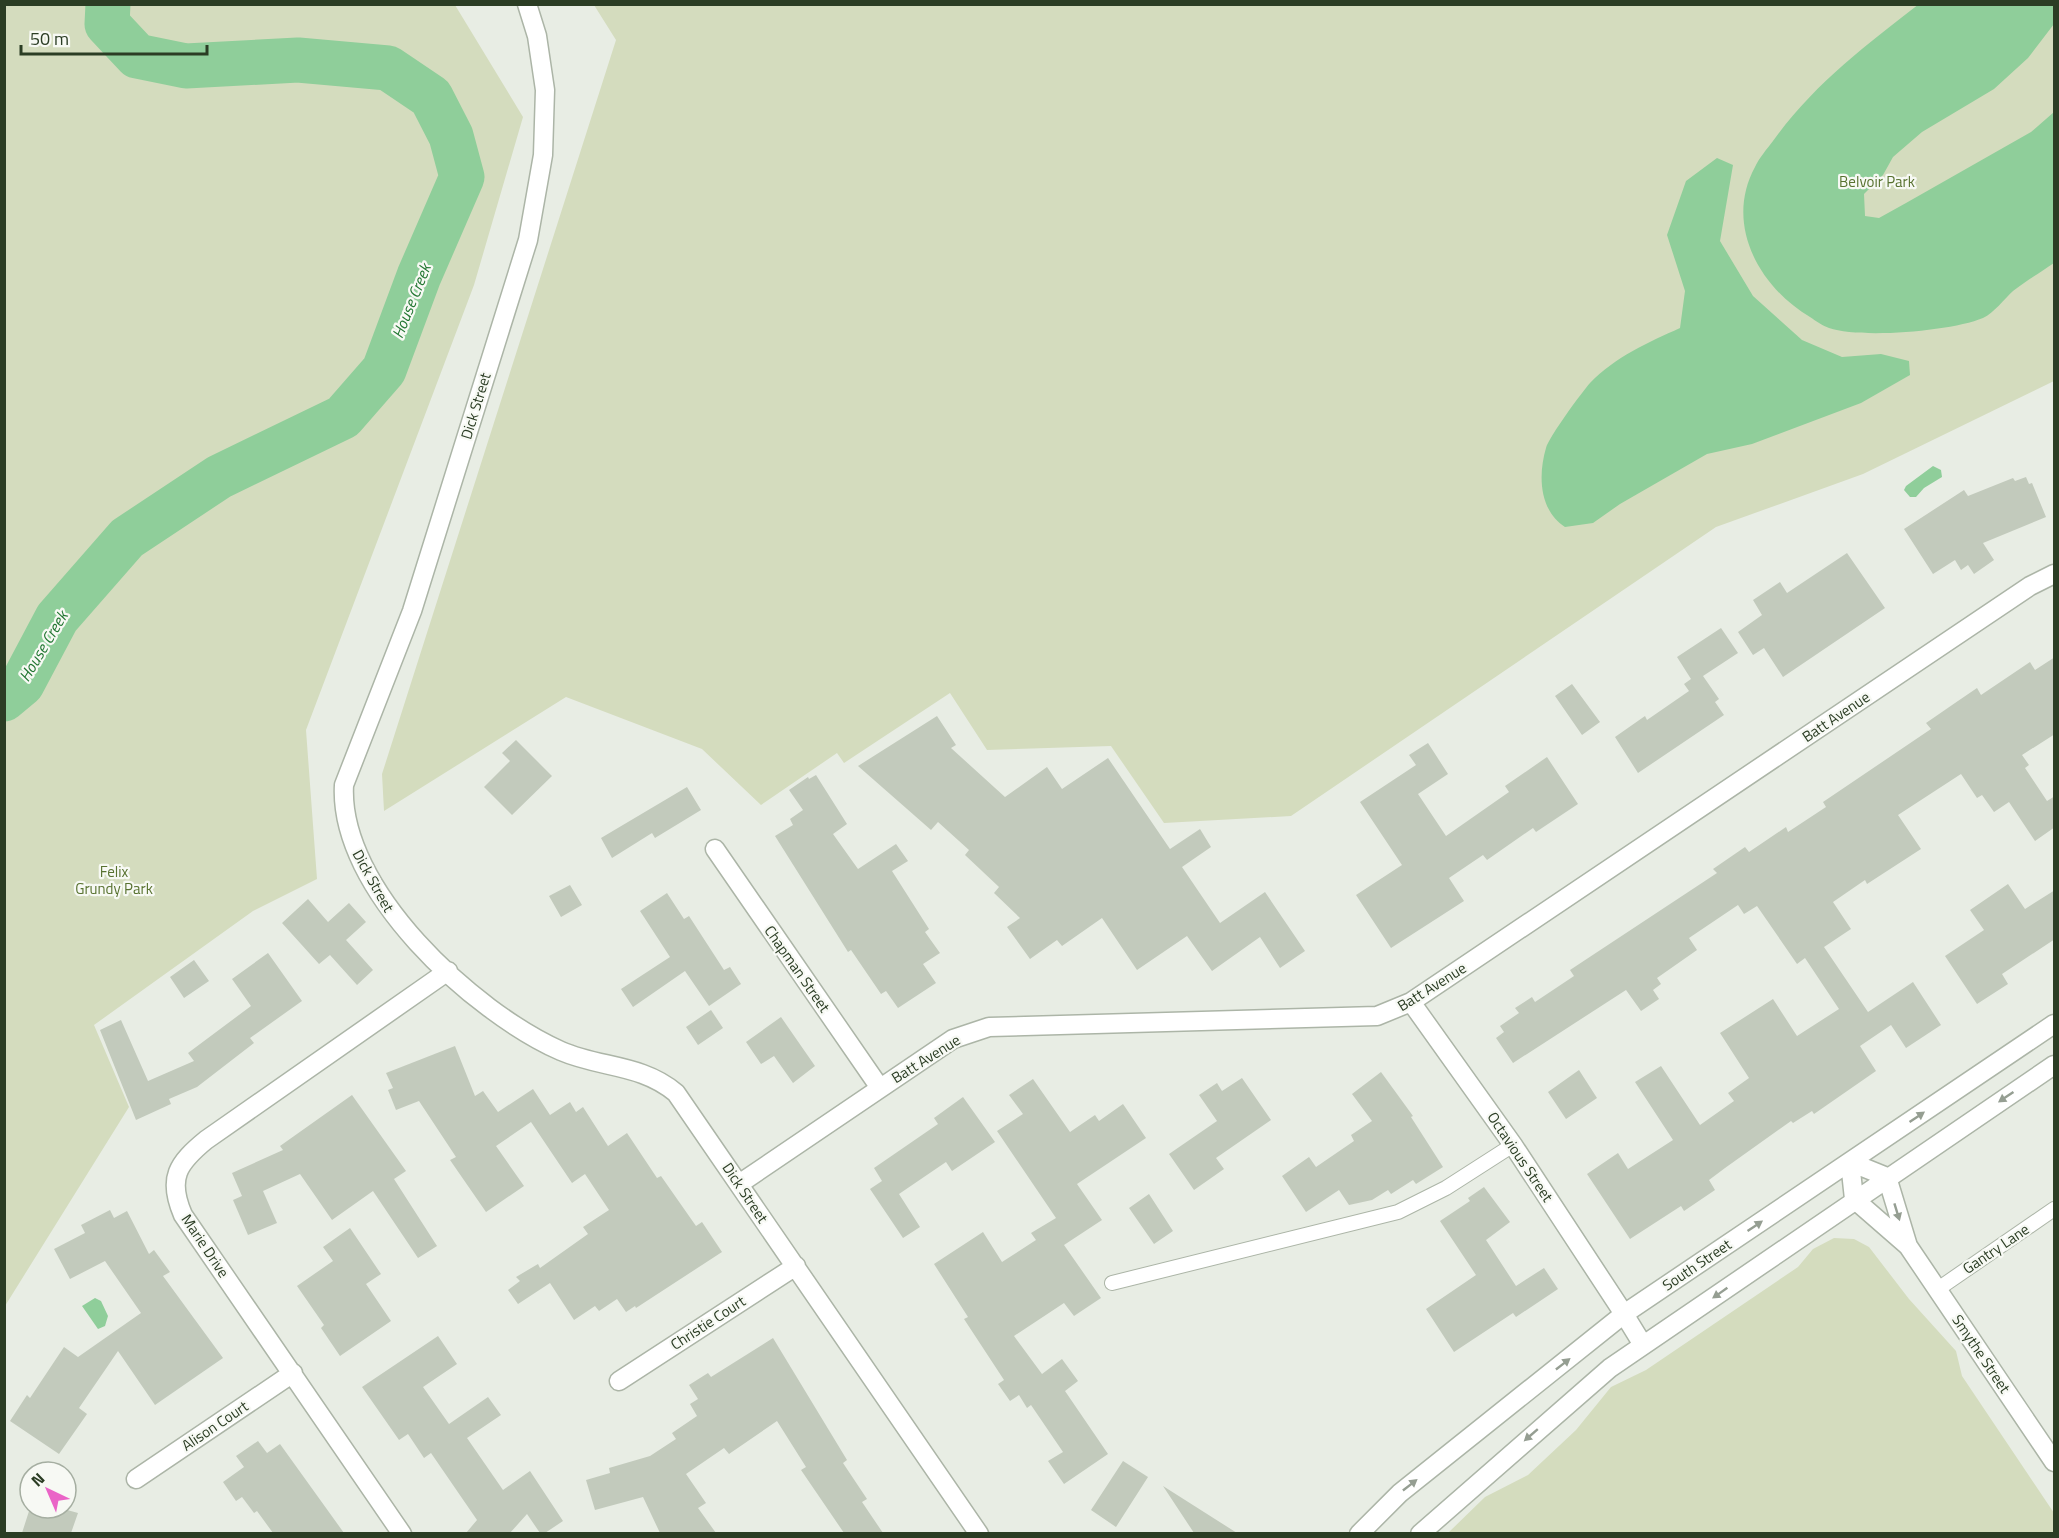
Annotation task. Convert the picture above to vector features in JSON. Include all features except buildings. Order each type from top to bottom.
[{"type":"street","name":"Dick Street","points":[[527,4],[537,36],[545,90],[543,155],[528,240],[412,611],[344,785],[343,803],[357,858],[392,915],[468,991],[523,1033],[564,1052],[644,1072],[662,1082],[686,1106],[979,1533]]},
{"type":"street","name":"Batt Avenue","points":[[739,1184],[953,1039],[990,1027],[1377,1016],[1411,1002],[2030,586],[2055,574]]},
{"type":"street","name":"Chapman Street","points":[[715,849],[880,1088]]},
{"type":"street","name":"Marie Drive","points":[[402,1533],[183,1215],[178,1204],[176,1183],[180,1164],[206,1140],[448,971]]},
{"type":"street","name":"Octavious Street","points":[[1411,1002],[1513,1145],[1642,1345]]},
{"type":"street","name":"South Street","points":[[1359,1533],[1400,1492],[1624,1314],[2055,1024]]},
{"type":"street","points":[[1420,1533],[1562,1408],[1642,1345],[2055,1065]]},
{"type":"street","points":[[1854,1200],[1850,1162],[1887,1177]]},
{"type":"street","name":"Smythe Street","points":[[1887,1177],[1908,1246]]},
{"type":"street","name":"Smythe Street","points":[[1854,1200],[1908,1246],[2055,1462]]},
{"type":"street","name":"Christie Court","points":[[619,1381],[796,1266]]},
{"type":"street","name":"Alison Court","points":[[136,1479],[293,1373]]},
{"type":"lane","points":[[1112,1283],[1398,1212],[1446,1188],[1513,1145]]},
{"type":"lane","name":"Gantry Lane","points":[[1938,1290],[2055,1209]]},
{"type":"green space","name":"Felix Grundy Park","points":[[5,4],[455,5],[523,117],[474,285],[306,730],[317,879],[253,911],[94,1025],[129,1107],[5,1306]]},
{"type":"green space","name":"Belvoir Park","points":[[594,5],[2054,5],[2054,381],[1863,474],[1716,527],[1291,816],[1164,823],[1111,746],[987,750],[950,693],[844,763],[837,753],[761,805],[702,749],[566,697],[384,811],[382,774],[616,40]]},
{"type":"green space","points":[[1834,1238],[1854,1239],[1869,1247],[1909,1299],[1956,1351],[1962,1376],[2054,1513],[2054,1533],[1448,1533],[1485,1497],[1528,1475],[1576,1430],[1611,1387],[1646,1370],[1798,1267],[1813,1249]]},
{"type":"shaded area","points":[[1919,4],[2054,5],[2054,24],[2028,58],[1994,89],[1922,132],[1893,157],[1883,175],[1864,194],[1865,216],[1879,218],[2031,132],[2054,112],[2054,263],[2013,291],[1987,316],[1969,323],[1929,330],[1884,333],[1862,333],[1829,328],[1792,304],[1762,271],[1745,232],[1743,210],[1746,189],[1761,157],[1805,102],[1841,67]]},
{"type":"shaded area","points":[[1717,158],[1733,165],[1720,241],[1753,296],[1802,340],[1842,357],[1881,354],[1909,361],[1910,375],[1861,403],[1752,444],[1707,454],[1620,504],[1593,523],[1565,527],[1556,520],[1545,502],[1542,469],[1546,448],[1573,405],[1590,383],[1610,365],[1680,328],[1685,291],[1667,235],[1686,181]]},
{"type":"shaded area","points":[[1933,466],[1941,470],[1942,477],[1924,488],[1916,497],[1910,497],[1904,490],[1906,486]]},
{"type":"shaded area","points":[[95,1298],[101,1301],[108,1316],[105,1326],[98,1329],[82,1306]]},
{"type":"waterway","name":"House Creek","points":[[4,699],[22,684],[57,618],[127,538],[219,477],[343,417],[384,370],[419,276],[462,177],[451,136],[431,97],[388,68],[298,60],[186,66],[137,56],[107,24],[108,4]]}]
